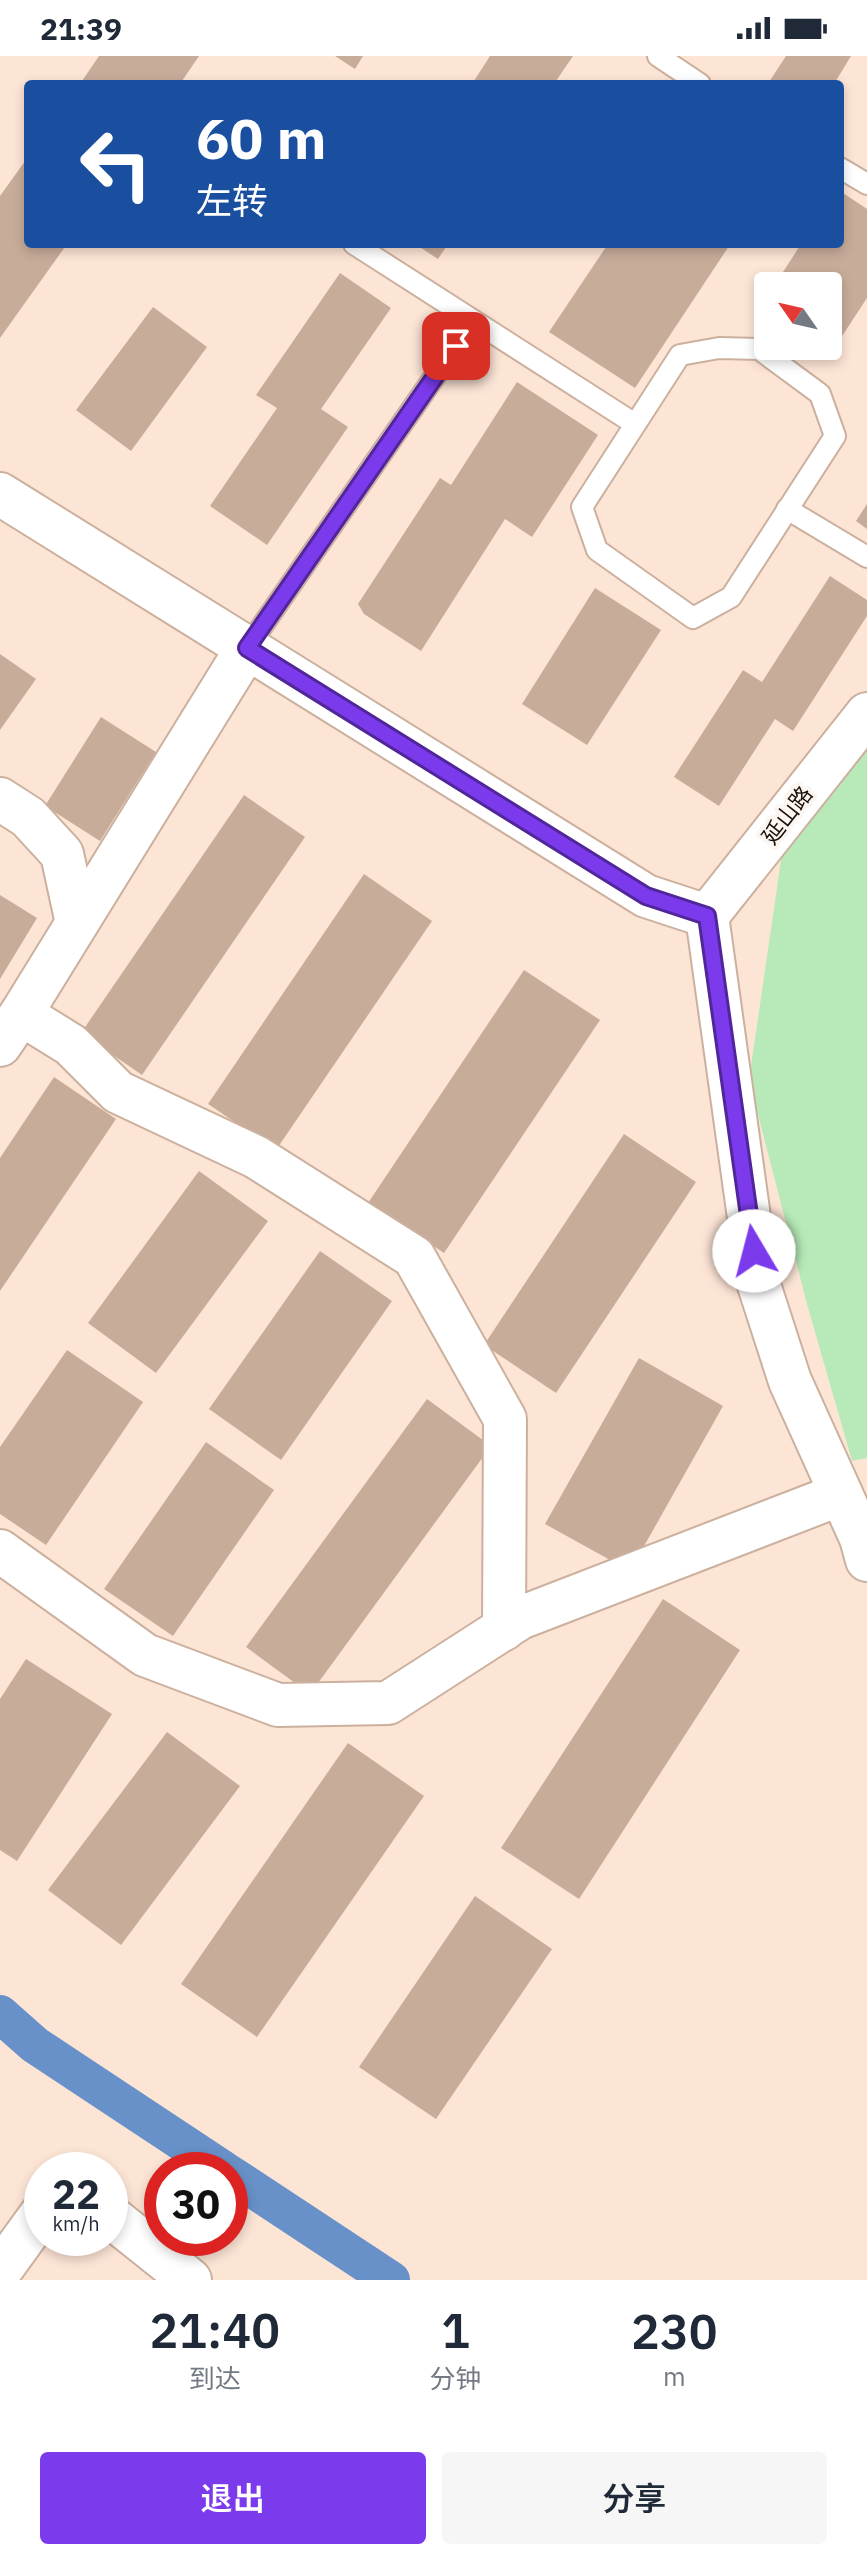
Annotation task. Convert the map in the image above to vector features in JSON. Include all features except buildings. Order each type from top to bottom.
[{"type":"street","points":[[0,494],[646,896],[707,916],[758,1282],[790,1381],[861,1538],[867,1560]]},
{"type":"street","points":[[247,648],[10,1030],[71,1045],[118,1092],[256,1157],[414,1257],[505,1419],[504,1629]]},
{"type":"street","name":"延山路","points":[[707,916],[867,714]]},
{"type":"street","points":[[0,799],[28,817],[62,854],[77,923]]},
{"type":"street","points":[[0,1551],[145,1655],[278,1705],[388,1703],[520,1618],[841,1494]]},
{"type":"street","points":[[128,2230],[190,2280]]},
{"type":"street","points":[[0,2271],[24,2238]]},
{"type":"lane","points":[[658,56],[694,80]]},
{"type":"lane","points":[[844,170],[867,184]]},
{"type":"lane","points":[[360,248],[635,424]]},
{"type":"lane","points":[[247,648],[473,321]]},
{"type":"lane","points":[[719,348],[759,349],[820,394],[835,436],[787,509],[731,597],[693,618],[597,550],[582,507],[680,355],[719,348]]},
{"type":"lane","points":[[787,509],[867,557]]},
{"type":"green space","points":[[867,720],[867,1458],[852,1461],[807,1304],[749,1080],[788,812]]},
{"type":"waterway","points":[[0,2014],[35,2045],[197,2152]]},
{"type":"waterway","points":[[248,2186],[391,2280]]},
{"type":"route","points":[[456,346],[247,648],[646,896],[707,916],[754,1251]]}]
